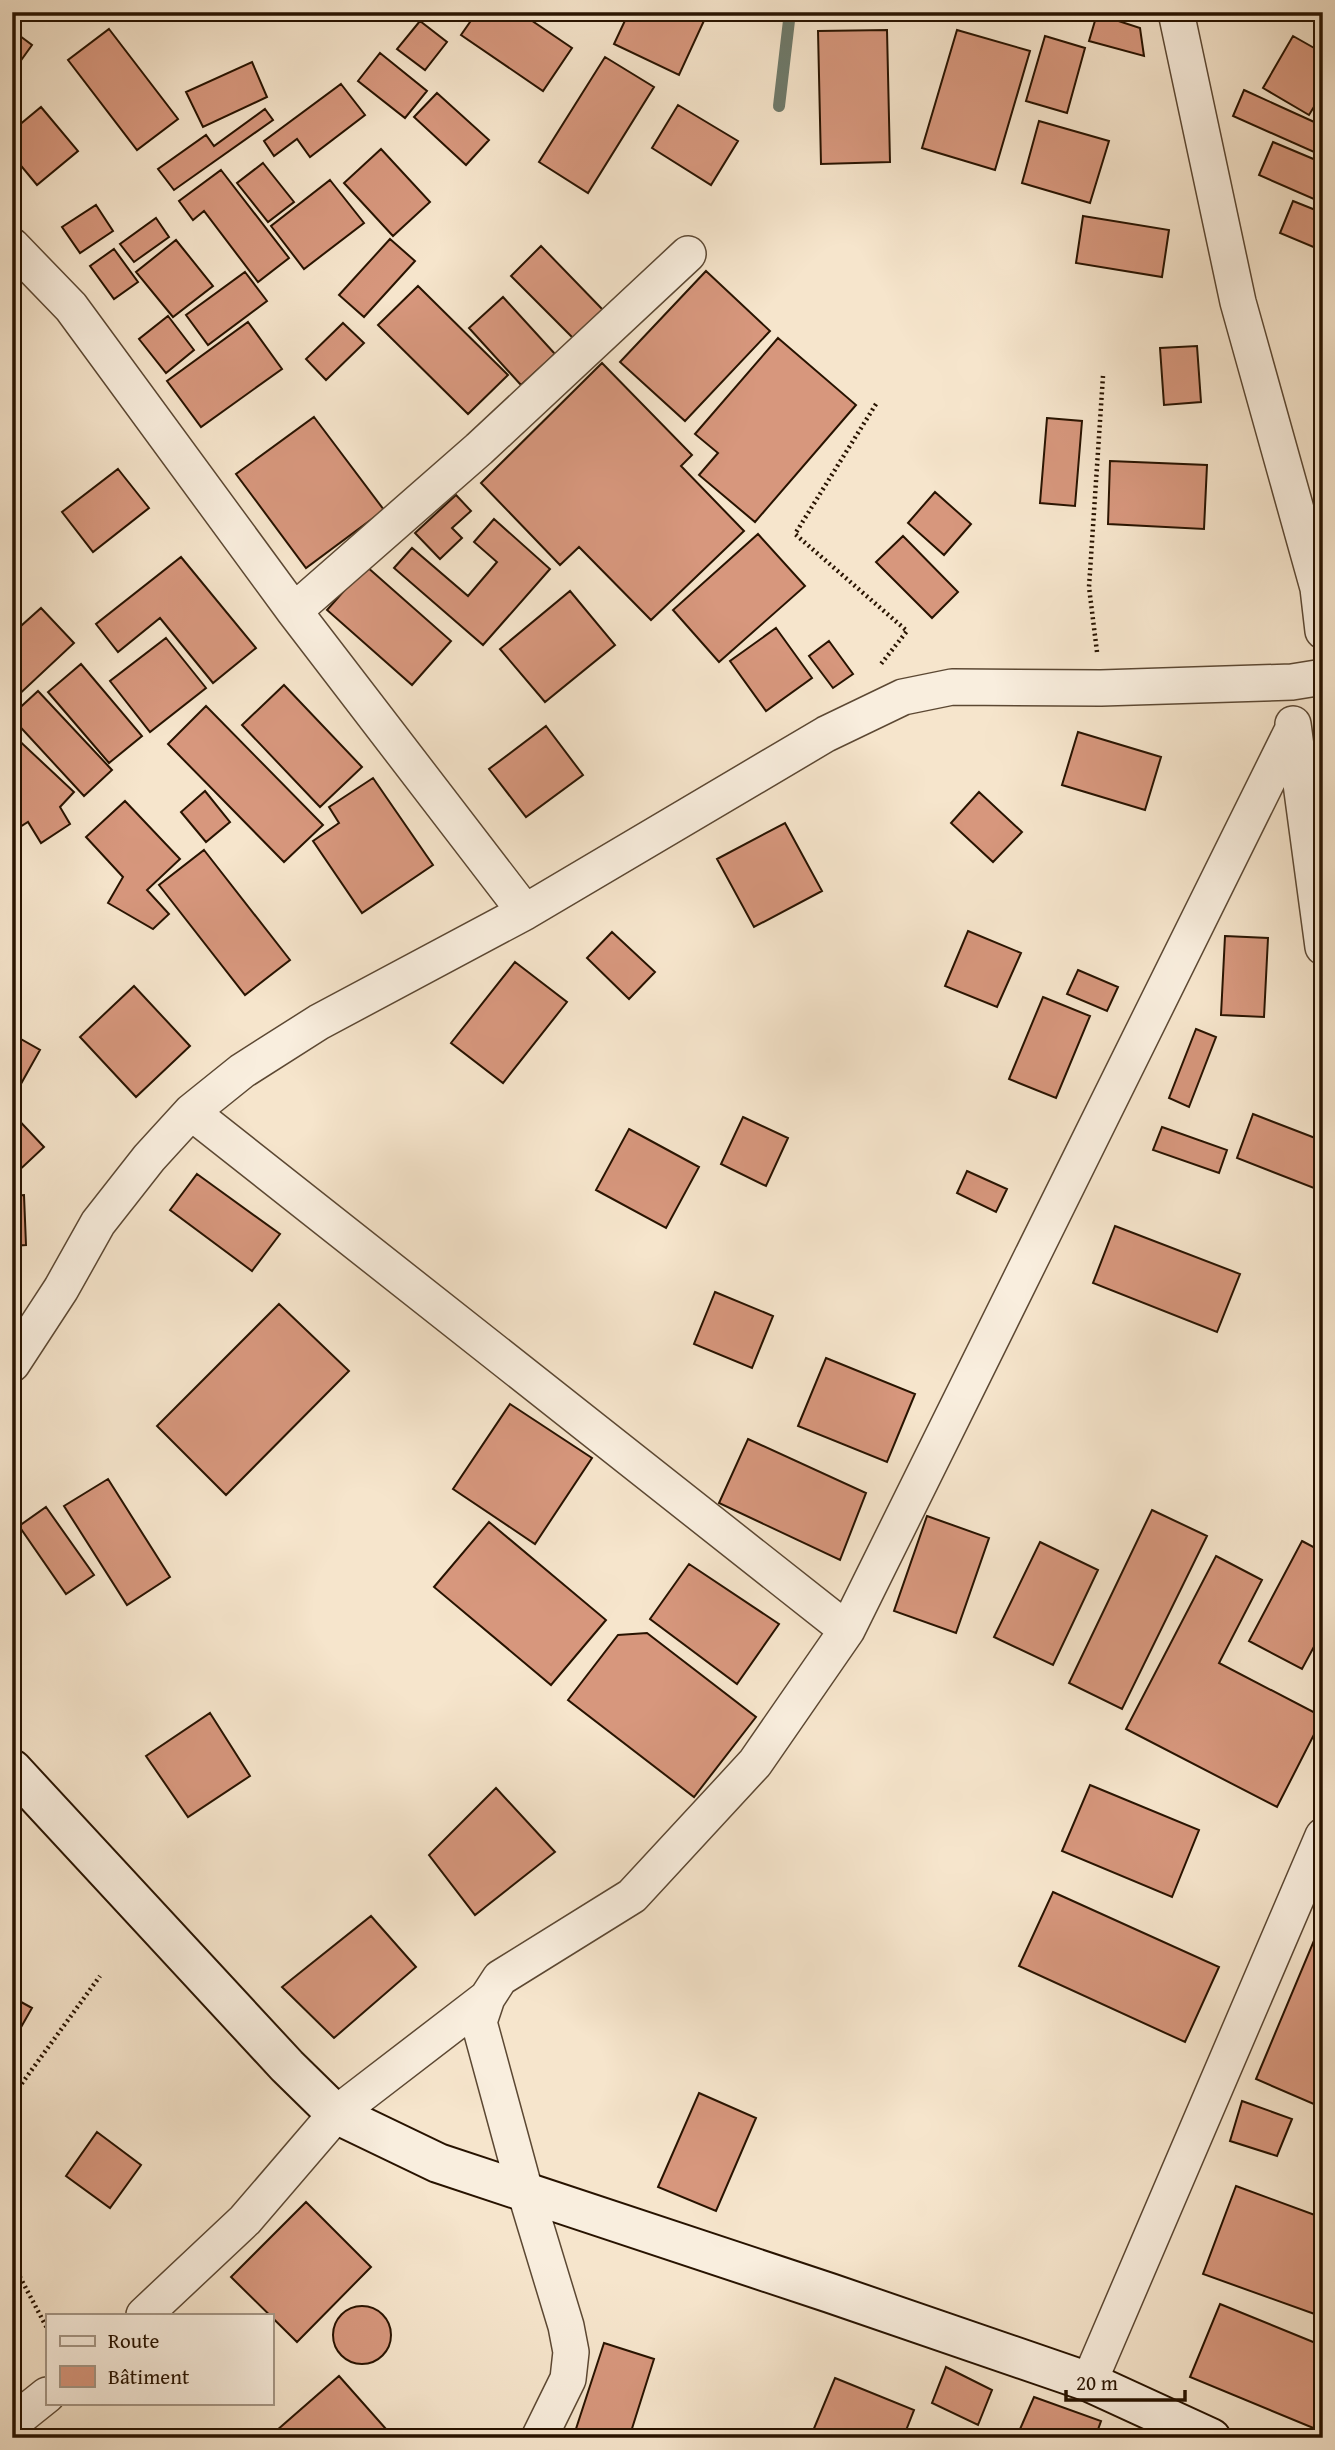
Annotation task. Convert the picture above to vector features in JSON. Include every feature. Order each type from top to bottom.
[{"type":"street","points":[[1176,12],[1238,302],[1320,581],[1323,631]]},
{"type":"street","points":[[12,246],[71,307],[294,611],[526,912]]},
{"type":"street","points":[[294,611],[479,449],[688,254]]},
{"type":"street","points":[[12,1364],[61,1289],[98,1223],[149,1158],[191,1112],[242,1071],[318,1023],[526,912],[826,734],[903,697],[952,687],[1101,688],[1308,680],[1293,729],[847,1630],[755,1763],[632,1896],[499,1978],[486,1998],[479,2022],[524,2191],[566,2326],[571,2351],[568,2379],[539,2438]]},
{"type":"street","points":[[1293,729],[1323,947]]},
{"type":"street","points":[[191,1112],[847,1630]]},
{"type":"street","points":[[12,1769],[287,2066],[336,2114],[438,2163],[843,2297],[1088,2382],[1211,2438]]},
{"type":"street","points":[[1088,2382],[1323,1836]]},
{"type":"street","points":[[145,2314],[245,2220],[336,2114],[486,1998]]},
{"type":"street","points":[[12,2423],[46,2396]]},
{"type":"path","points":[[1101,688],[1089,587],[1103,376]]},
{"type":"path","points":[[875,672],[907,631],[795,534],[876,404]]},
{"type":"path","points":[[12,2097],[100,1976]]},
{"type":"path","points":[[12,2262],[46,2326]]},
{"type":"building","points":[[477,12],[519,12],[572,48],[543,91],[461,35]]},
{"type":"building","points":[[629,12],[708,12],[679,75],[614,44]]},
{"type":"building","points":[[1097,14],[1140,28],[1144,56],[1089,41]]},
{"type":"building","points":[[420,21],[447,42],[425,70],[397,49]]},
{"type":"building","points":[[109,29],[178,119],[137,150],[68,60]]},
{"type":"building","points":[[12,30],[32,45],[12,73]]},
{"type":"building","points":[[887,30],[890,162],[821,164],[818,31]]},
{"type":"building","points":[[957,30],[1030,51],[995,170],[922,148]]},
{"type":"building","points":[[1045,36],[1085,48],[1067,113],[1026,101]]},
{"type":"building","points":[[1293,36],[1323,53],[1323,92],[1309,115],[1263,88]]},
{"type":"building","points":[[380,53],[427,91],[405,118],[358,81]]},
{"type":"building","points":[[605,57],[654,87],[588,193],[539,162]]},
{"type":"building","points":[[252,62],[267,97],[203,127],[186,92]]},
{"type":"building","points":[[341,84],[365,115],[310,157],[297,139],[274,156],[264,141]]},
{"type":"building","points":[[1244,90],[1323,126],[1323,156],[1233,116]]},
{"type":"building","points":[[437,93],[489,140],[466,165],[414,117]]},
{"type":"building","points":[[678,105],[738,141],[711,185],[652,148]]},
{"type":"building","points":[[41,107],[78,151],[37,185],[12,155],[12,131]]},
{"type":"building","points":[[265,109],[273,120],[174,190],[158,169],[206,135],[214,146]]},
{"type":"building","points":[[1039,121],[1109,141],[1090,203],[1022,183]]},
{"type":"building","points":[[1273,142],[1323,163],[1323,203],[1259,175]]},
{"type":"building","points":[[381,149],[430,202],[393,236],[344,183]]},
{"type":"building","points":[[263,163],[294,202],[268,222],[237,183]]},
{"type":"building","points":[[221,170],[289,258],[258,282],[204,211],[193,220],[179,201]]},
{"type":"building","points":[[330,180],[364,223],[304,269],[271,226]]},
{"type":"building","points":[[1293,201],[1323,213],[1323,251],[1280,233]]},
{"type":"building","points":[[96,205],[113,231],[80,253],[62,227]]},
{"type":"building","points":[[1083,216],[1169,230],[1162,277],[1076,263]]},
{"type":"building","points":[[156,218],[169,237],[134,262],[120,244]]},
{"type":"building","points":[[390,239],[415,261],[364,317],[339,295]]},
{"type":"building","points":[[176,240],[213,286],[173,317],[136,272]]},
{"type":"building","points":[[541,246],[604,311],[574,339],[511,276]]},
{"type":"building","points":[[114,249],[138,282],[114,299],[90,266]]},
{"type":"building","points":[[706,271],[770,331],[685,421],[620,362]]},
{"type":"building","points":[[245,272],[267,301],[208,345],[186,315]]},
{"type":"building","points":[[418,286],[508,375],[468,414],[378,325]]},
{"type":"building","points":[[503,297],[555,354],[521,385],[469,328]]},
{"type":"building","points":[[168,316],[194,350],[166,373],[139,339]]},
{"type":"building","points":[[248,322],[282,369],[201,427],[167,381]]},
{"type":"building","points":[[343,323],[364,343],[326,380],[306,359]]},
{"type":"building","points":[[778,338],[856,405],[755,522],[699,475],[718,453],[695,434]]},
{"type":"building","points":[[1197,346],[1201,402],[1164,405],[1160,348]]},
{"type":"building","points":[[602,363],[692,455],[681,466],[744,531],[651,620],[579,547],[560,565],[481,483]]},
{"type":"building","points":[[314,417],[384,510],[306,568],[236,474]]},
{"type":"building","points":[[1047,418],[1082,421],[1075,506],[1040,503]]},
{"type":"building","points":[[1110,461],[1207,465],[1204,529],[1108,524]]},
{"type":"building","points":[[118,469],[149,508],[93,552],[62,512]]},
{"type":"building","points":[[935,492],[971,524],[944,555],[908,523]]},
{"type":"building","points":[[456,495],[471,511],[452,528],[462,538],[440,559],[415,533]]},
{"type":"building","points":[[494,519],[550,569],[483,645],[394,568],[412,548],[468,596],[497,562],[474,542]]},
{"type":"building","points":[[758,534],[805,586],[719,662],[673,610]]},
{"type":"building","points":[[903,536],[958,592],[932,618],[876,562]]},
{"type":"building","points":[[181,557],[256,648],[213,683],[160,618],[118,652],[96,624]]},
{"type":"building","points":[[366,566],[451,641],[412,685],[327,610]]},
{"type":"building","points":[[570,591],[615,645],[545,702],[500,649]]},
{"type":"building","points":[[41,608],[74,643],[12,701],[12,634]]},
{"type":"building","points":[[776,628],[812,678],[766,711],[730,661]]},
{"type":"building","points":[[166,638],[206,688],[150,732],[110,681]]},
{"type":"building","points":[[829,641],[853,674],[833,688],[809,656]]},
{"type":"building","points":[[81,664],[142,736],[109,763],[48,692]]},
{"type":"building","points":[[284,685],[362,767],[320,807],[242,725]]},
{"type":"building","points":[[38,691],[112,770],[84,796],[12,718]]},
{"type":"building","points":[[206,706],[323,825],[284,862],[168,744]]},
{"type":"building","points":[[546,726],[583,775],[526,817],[489,769]]},
{"type":"building","points":[[1078,732],[1161,757],[1145,810],[1062,785]]},
{"type":"building","points":[[12,734],[74,792],[60,807],[70,824],[41,843],[28,822],[12,832]]},
{"type":"building","points":[[373,778],[433,865],[362,913],[313,841],[339,823],[329,807]]},
{"type":"building","points":[[205,791],[230,822],[206,842],[181,812]]},
{"type":"building","points":[[979,792],[1022,832],[993,862],[951,823]]},
{"type":"building","points":[[125,801],[180,859],[147,890],[169,914],[153,929],[108,903],[123,877],[86,837]]},
{"type":"building","points":[[785,823],[822,891],[754,927],[717,859]]},
{"type":"building","points":[[204,850],[290,960],[245,995],[159,885]]},
{"type":"building","points":[[968,931],[1021,953],[997,1007],[945,986]]},
{"type":"building","points":[[612,932],[655,972],[629,999],[587,958]]},
{"type":"building","points":[[1225,936],[1268,938],[1264,1017],[1221,1015]]},
{"type":"building","points":[[515,962],[567,1002],[503,1083],[451,1043]]},
{"type":"building","points":[[1078,970],[1118,987],[1107,1011],[1067,994]]},
{"type":"building","points":[[134,986],[190,1046],[136,1097],[80,1037]]},
{"type":"building","points":[[1043,997],[1090,1016],[1056,1098],[1009,1079]]},
{"type":"building","points":[[1196,1029],[1216,1037],[1189,1107],[1169,1098]]},
{"type":"building","points":[[12,1034],[40,1050],[13,1098],[12,1097]]},
{"type":"building","points":[[12,1113],[44,1147],[12,1177]]},
{"type":"building","points":[[1253,1114],[1323,1141],[1323,1179],[1319,1190],[1237,1158]]},
{"type":"building","points":[[743,1117],[788,1138],[766,1186],[721,1164]]},
{"type":"building","points":[[1162,1127],[1227,1150],[1219,1173],[1153,1150]]},
{"type":"building","points":[[629,1129],[699,1167],[666,1228],[596,1190]]},
{"type":"building","points":[[967,1171],[1007,1189],[996,1212],[957,1193]]},
{"type":"building","points":[[197,1174],[280,1234],[252,1271],[170,1210]]},
{"type":"building","points":[[24,1195],[26,1245],[12,1246],[12,1196]]},
{"type":"building","points":[[1115,1226],[1240,1274],[1217,1332],[1093,1283]]},
{"type":"building","points":[[715,1292],[773,1316],[752,1368],[694,1344]]},
{"type":"building","points":[[279,1304],[349,1371],[226,1495],[157,1426]]},
{"type":"building","points":[[826,1358],[915,1394],[887,1462],[798,1426]]},
{"type":"building","points":[[510,1404],[592,1458],[535,1544],[453,1489]]},
{"type":"building","points":[[748,1439],[866,1493],[840,1560],[719,1503]]},
{"type":"building","points":[[108,1479],[170,1577],[127,1605],[64,1506]]},
{"type":"building","points":[[46,1507],[94,1575],[66,1594],[19,1526]]},
{"type":"building","points":[[1152,1510],[1207,1536],[1122,1709],[1069,1683]]},
{"type":"building","points":[[927,1516],[989,1538],[956,1633],[894,1611]]},
{"type":"building","points":[[489,1522],[606,1620],[551,1685],[434,1587]]},
{"type":"building","points":[[1302,1541],[1323,1552],[1323,1630],[1302,1669],[1249,1641]]},
{"type":"building","points":[[1040,1542],[1098,1570],[1053,1665],[994,1637]]},
{"type":"building","points":[[1216,1556],[1262,1580],[1219,1663],[1323,1717],[1277,1807],[1126,1729]]},
{"type":"building","points":[[689,1564],[779,1624],[737,1684],[650,1619]]},
{"type":"building","points":[[647,1633],[756,1717],[694,1797],[568,1700],[618,1635]]},
{"type":"building","points":[[210,1713],[250,1776],[188,1817],[146,1756]]},
{"type":"building","points":[[1090,1785],[1199,1830],[1172,1897],[1062,1851]]},
{"type":"building","points":[[496,1788],[555,1852],[475,1915],[429,1855]]},
{"type":"building","points":[[1053,1892],[1219,1967],[1185,2042],[1019,1966]]},
{"type":"building","points":[[371,1916],[416,1967],[334,2038],[282,1987]]},
{"type":"building","points":[[1318,1931],[1323,1933],[1323,2108],[1256,2079]]},
{"type":"building","points":[[12,1997],[32,2008],[12,2043]]},
{"type":"building","points":[[699,2093],[756,2118],[716,2211],[658,2187]]},
{"type":"building","points":[[1242,2101],[1292,2119],[1277,2156],[1230,2141]]},
{"type":"building","points":[[97,2132],[141,2165],[110,2208],[66,2176]]},
{"type":"building","points":[[1236,2186],[1323,2218],[1323,2317],[1203,2274]]},
{"type":"building","points":[[306,2202],[371,2267],[297,2342],[273,2318],[273,2314],[269,2314],[231,2277]]},
{"type":"building","points":[[1220,2304],[1323,2346],[1323,2432],[1190,2377]]},
{"type":"building","points":[[356,2306],[368,2306],[383,2314],[391,2329],[391,2341],[383,2356],[368,2364],[356,2364],[341,2356],[333,2341],[333,2329],[341,2314]]},
{"type":"building","points":[[604,2343],[654,2359],[629,2438],[573,2438]]},
{"type":"building","points":[[946,2367],[992,2390],[978,2425],[932,2403]]},
{"type":"building","points":[[339,2376],[394,2438],[268,2438]]},
{"type":"building","points":[[835,2378],[914,2410],[903,2438],[810,2438]]},
{"type":"building","points":[[1034,2397],[1101,2421],[1095,2438],[1017,2436]]},
{"type":"waterway","points":[[779,106],[790,12]]}]
